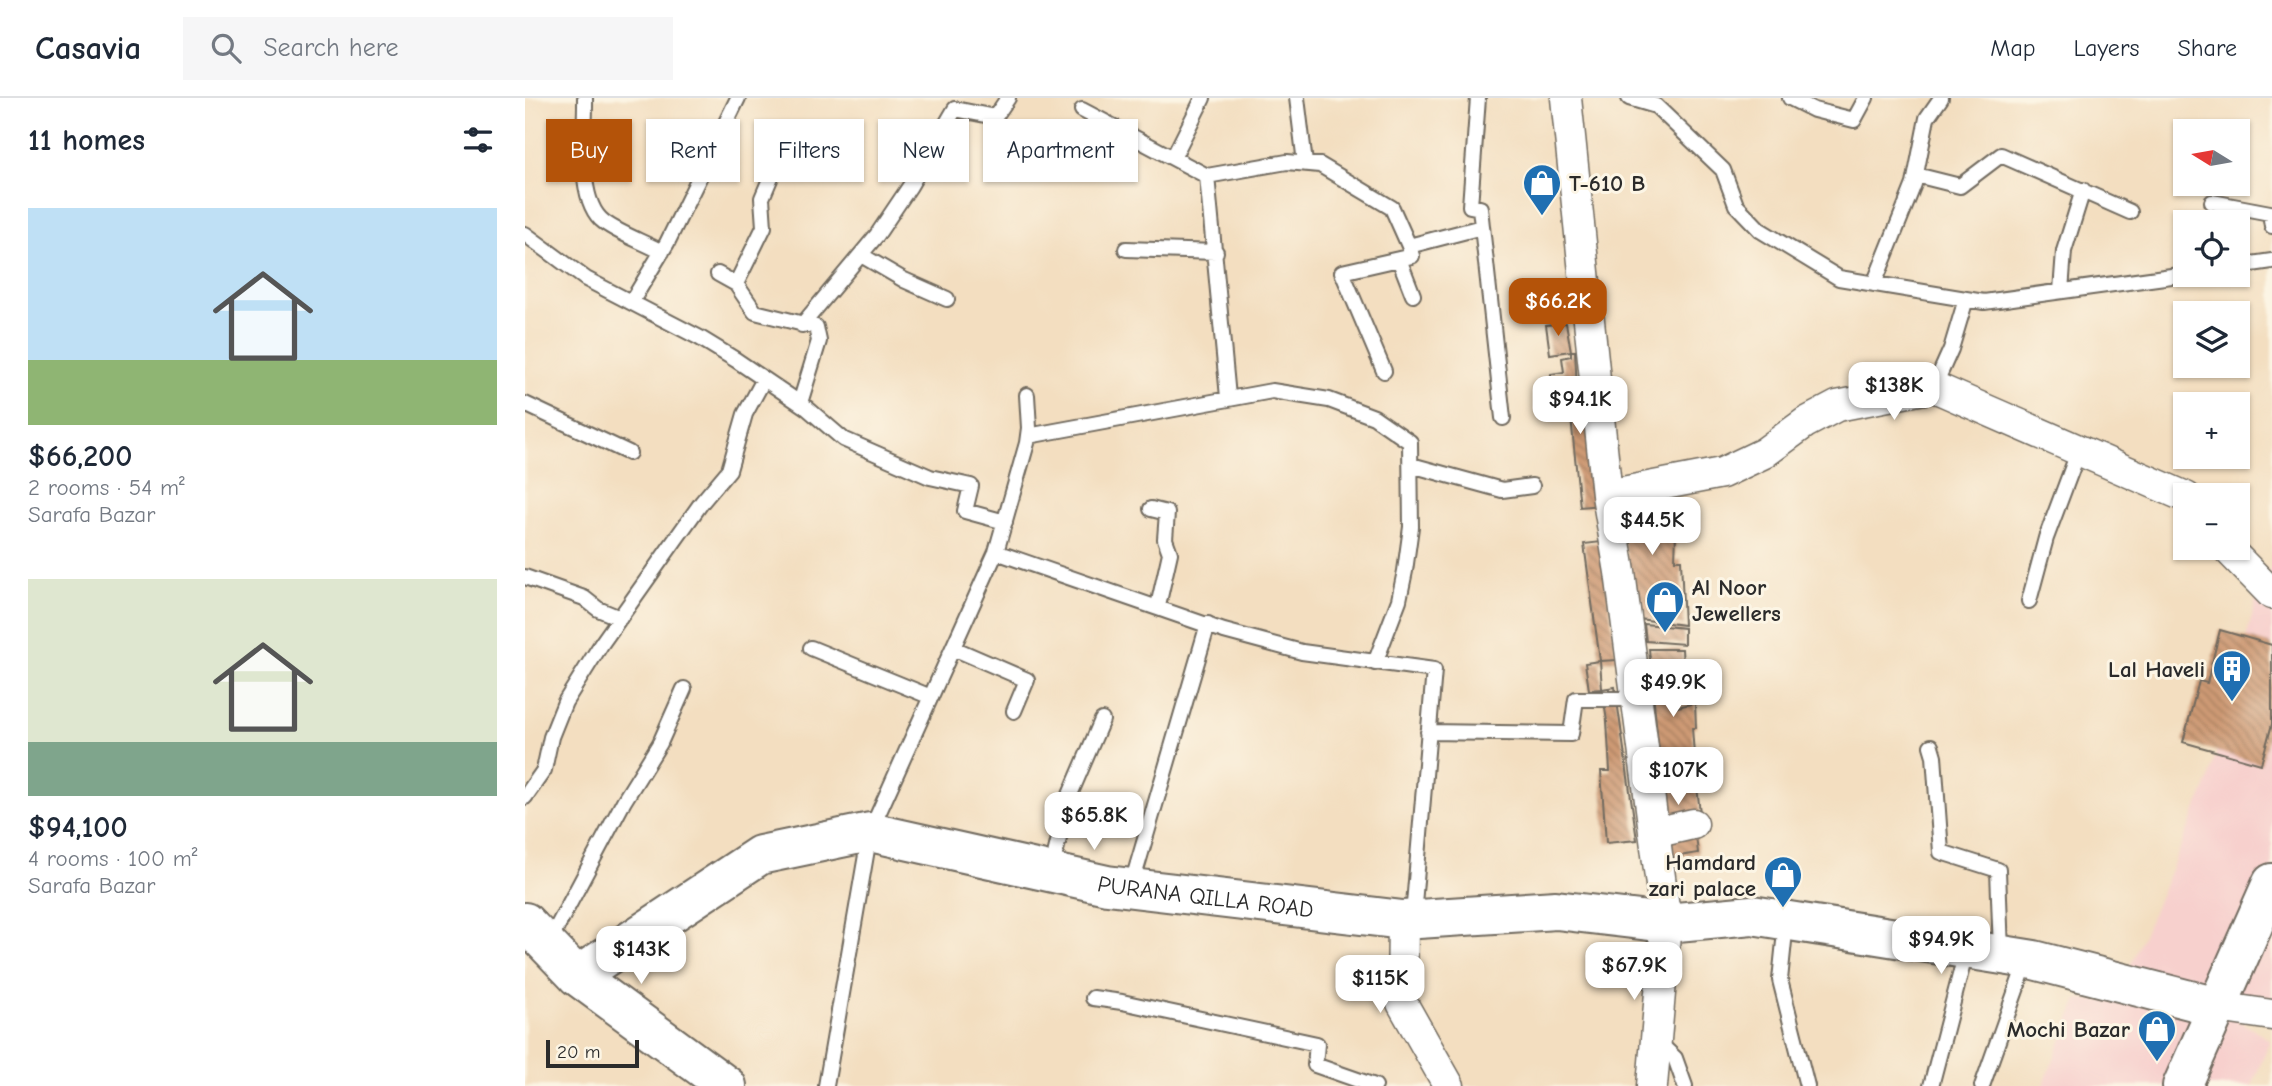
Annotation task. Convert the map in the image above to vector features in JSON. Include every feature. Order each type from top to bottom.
[{"type":"street","points":[[1566,98],[1607,495],[1666,923],[1652,1086]]},
{"type":"street","points":[[1607,495],[1722,473],[1764,453],[1805,423],[1837,406],[1934,387],[2173,491]]},
{"type":"street","points":[[2239,560],[2272,594]]},
{"type":"street","points":[[1654,833],[1693,824]]},
{"type":"street","name":"PURANA QILLA ROAD","points":[[577,976],[760,855],[870,831],[1131,888],[1408,920],[1556,910],[1666,923],[1752,915],[1998,955],[2217,1007]]},
{"type":"street","points":[[2182,1086],[2272,883]]},
{"type":"street","points":[[1408,920],[1402,1003],[1449,1086]]},
{"type":"street","points":[[536,934],[577,976],[727,1086]]},
{"type":"street","points":[[2217,1007],[2272,1015]]},
{"type":"lane","points":[[586,98],[586,163],[583,179],[593,207],[603,221],[662,252]]},
{"type":"lane","points":[[632,301],[662,252],[738,98]]},
{"type":"lane","points":[[803,324],[860,255],[910,186],[954,109],[995,117],[1008,98]]},
{"type":"lane","points":[[1173,158],[1203,98]]},
{"type":"lane","points":[[1297,98],[1305,163]]},
{"type":"lane","points":[[1478,98],[1470,206],[1480,208],[1503,418]]},
{"type":"lane","points":[[1629,98],[1656,106],[1723,170],[1736,205],[1761,230],[1839,278],[1984,302],[2173,276]]},
{"type":"lane","points":[[1790,98],[1814,110],[1854,120],[1866,98]]},
{"type":"lane","points":[[1874,284],[1916,175],[1927,118],[1941,98]]},
{"type":"lane","points":[[1082,110],[1207,176],[1287,162],[1320,165],[1392,208],[1412,256],[1342,272],[1384,371]]},
{"type":"lane","points":[[1916,175],[1960,186],[2001,155],[2130,212]]},
{"type":"lane","points":[[1207,176],[1228,397]]},
{"type":"lane","points":[[736,284],[764,227],[762,198],[769,182]]},
{"type":"lane","points":[[2061,291],[2064,251],[2083,190]]},
{"type":"lane","points":[[2211,202],[2270,213],[2272,226]]},
{"type":"lane","points":[[1409,246],[1482,227]]},
{"type":"lane","points":[[525,233],[586,279],[700,338],[764,379],[800,403],[843,439],[930,477],[971,486],[965,510],[1005,522]]},
{"type":"lane","points":[[1126,249],[1216,252]]},
{"type":"lane","points":[[860,255],[904,280],[947,299]]},
{"type":"lane","points":[[1399,258],[1413,295]]},
{"type":"lane","points":[[2250,264],[2272,261]]},
{"type":"lane","points":[[718,274],[736,284],[755,312],[816,327],[819,341],[800,403]]},
{"type":"lane","points":[[1934,387],[1951,349],[1966,299]]},
{"type":"lane","points":[[525,797],[544,771],[551,737],[565,702],[702,502],[729,470],[745,414],[764,379]]},
{"type":"lane","points":[[1028,436],[1272,391],[1329,400],[1374,417],[1410,442],[1411,465],[1411,527],[1405,571],[1399,600],[1375,663]]},
{"type":"lane","points":[[826,1086],[870,831],[996,552],[1028,436],[1027,395]]},
{"type":"lane","points":[[525,404],[629,453]]},
{"type":"lane","points":[[2029,601],[2046,538],[2080,450]]},
{"type":"lane","points":[[1411,465],[1502,490],[1532,486]]},
{"type":"lane","points":[[1151,509],[1167,513],[1165,539],[1170,553],[1158,606]]},
{"type":"lane","points":[[996,552],[1208,624],[1302,652],[1434,670],[1408,920]]},
{"type":"lane","points":[[525,577],[584,598],[598,609],[620,618]]},
{"type":"lane","points":[[1131,888],[1208,624]]},
{"type":"lane","points":[[811,648],[931,697]]},
{"type":"lane","points":[[953,648],[1027,680],[1014,711]]},
{"type":"lane","points":[[536,934],[660,743],[684,689]]},
{"type":"lane","points":[[1428,732],[1571,734],[1576,698],[1637,699]]},
{"type":"lane","points":[[1051,872],[1069,797],[1102,720]]},
{"type":"lane","points":[[1931,746],[1941,852],[1998,870],[1998,955],[1982,1086]]},
{"type":"lane","points":[[1787,921],[1780,980],[1807,1086]]},
{"type":"lane","points":[[1931,1086],[1998,955]]},
{"type":"lane","points":[[1093,998],[1317,1044],[1315,1065],[1375,1086]]},
{"type":"lane","points":[[1656,1040],[1675,1058],[1685,1086]]},
{"type":"shaded area","points":[[2272,569],[2272,1014],[2122,985],[2209,780],[2263,574]]},
{"type":"shaded area","name":"Mochi Bazar","points":[[2078,999],[2217,1007],[2270,1040],[2252,1086],[2043,1086]]},
{"type":"building","points":[[1566,323],[1571,351],[1550,354],[1546,325]]},
{"type":"building","points":[[1571,351],[1575,351],[1577,390],[1582,388],[1584,401],[1576,403],[1578,416],[1589,414],[1600,505],[1580,507],[1571,417],[1564,419],[1562,405],[1570,404],[1569,380],[1551,383],[1551,374],[1564,372],[1562,358],[1571,356]]},
{"type":"building","points":[[1648,488],[1649,508],[1677,506],[1675,560],[1681,560],[1684,625],[1639,619],[1615,497]]},
{"type":"building","points":[[1601,542],[1617,660],[1600,661],[1584,544]]},
{"type":"building","name":"Al Noor Jewellers","points":[[1644,624],[1684,628],[1684,644],[1646,641]]},
{"type":"building","name":"Lal Haveli","points":[[2220,630],[2272,645],[2272,724],[2261,764],[2183,742],[2199,681],[2207,683]]},
{"type":"building","points":[[1649,649],[1682,649],[1684,684],[1671,685],[1673,708],[1695,703],[1696,728],[1692,728],[1696,781],[1662,785]]},
{"type":"building","points":[[1600,661],[1602,689],[1589,690],[1585,663]]},
{"type":"building","points":[[1615,687],[1637,840],[1606,843],[1601,771],[1610,771],[1602,689]]},
{"type":"building","points":[[1697,787],[1701,821],[1658,825],[1655,794]]},
{"type":"building","points":[[1695,827],[1698,853],[1667,858],[1663,835]]},
{"type":"place","name":"T-610 B","points":[[1542,217]]},
{"type":"place","name":"Al Noor Jewellers","points":[[1665,634]]},
{"type":"place","name":"Lal Haveli","points":[[2232,703]]},
{"type":"place","name":"Hamdard zari palace","points":[[1783,909]]},
{"type":"place","name":"Mochi Bazar","points":[[2157,1063]]}]
